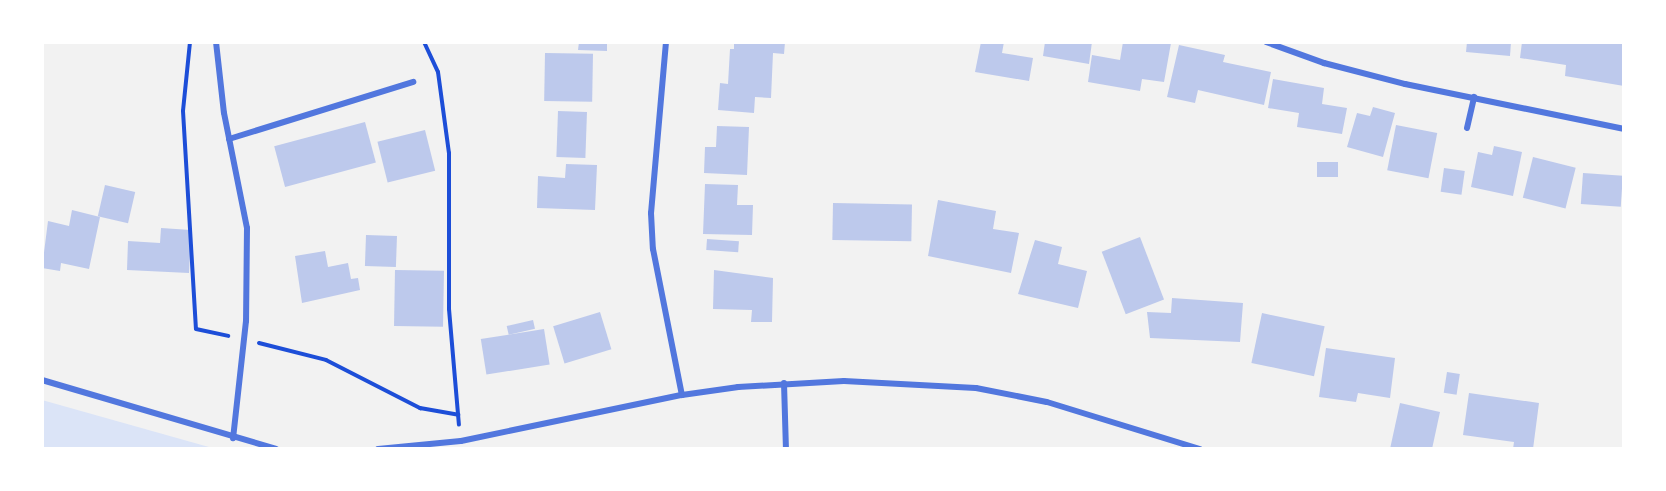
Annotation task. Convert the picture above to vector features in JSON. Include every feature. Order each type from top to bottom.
[{"type":"street","points":[[216,42],[229,139],[247,228],[246,321],[233,438]]},
{"type":"street","points":[[666,42],[651,213],[653,249],[682,395]]},
{"type":"street","points":[[1266,42],[1324,63],[1624,129]]},
{"type":"street","points":[[229,139],[413,82]]},
{"type":"street","points":[[1467,128],[1474,96]]},
{"type":"street","points":[[42,380],[276,449]]},
{"type":"street","points":[[378,449],[461,441],[682,395],[784,383],[844,381],[976,388],[1047,402],[1200,449]]},
{"type":"street","points":[[784,383],[786,449]]},
{"type":"path","points":[[424,42],[438,72],[449,153],[449,309],[461,441]]},
{"type":"shaded area","points":[[42,400],[216,449],[42,449]]},
{"type":"building","points":[[579,42],[607,42],[607,51],[578,50]]},
{"type":"building","points":[[734,42],[785,42],[784,54],[773,53],[771,98],[755,97],[754,113],[718,110],[720,83],[728,84],[730,49],[734,49]]},
{"type":"building","points":[[981,42],[1004,42],[1002,53],[1033,58],[1029,81],[975,72]]},
{"type":"building","points":[[1045,42],[1092,42],[1089,64],[1043,56]]},
{"type":"building","points":[[1123,42],[1171,43],[1164,82],[1142,79],[1140,91],[1088,82],[1092,55],[1120,60]]},
{"type":"building","points":[[1467,42],[1511,42],[1510,56],[1466,52]]},
{"type":"building","points":[[1522,42],[1624,42],[1624,86],[1565,76],[1566,65],[1520,58]]},
{"type":"building","points":[[1179,45],[1225,55],[1223,62],[1271,72],[1264,105],[1198,90],[1195,103],[1167,97]]},
{"type":"building","points":[[545,53],[593,54],[592,102],[544,101]]},
{"type":"building","points":[[1273,79],[1324,88],[1322,104],[1347,108],[1342,134],[1297,127],[1299,113],[1268,108]]},
{"type":"building","points":[[1373,107],[1395,113],[1383,157],[1347,147],[1357,113],[1370,116]]},
{"type":"building","points":[[558,111],[587,112],[585,158],[556,157]]},
{"type":"building","points":[[365,122],[376,163],[285,187],[274,146]]},
{"type":"building","points":[[1396,125],[1437,133],[1428,178],[1387,170]]},
{"type":"building","points":[[717,126],[749,127],[747,175],[704,173],[705,147],[716,147]]},
{"type":"building","points":[[425,130],[435,171],[388,183],[377,142]]},
{"type":"building","points":[[1494,146],[1522,152],[1513,196],[1471,187],[1478,152],[1492,155]]},
{"type":"building","points":[[1533,157],[1576,168],[1566,208],[1523,198]]},
{"type":"building","points":[[1317,162],[1338,162],[1338,177],[1317,177]]},
{"type":"building","points":[[566,164],[597,165],[595,210],[537,208],[538,176],[565,178]]},
{"type":"building","points":[[1444,168],[1465,171],[1461,195],[1441,192]]},
{"type":"building","points":[[1583,173],[1623,176],[1621,207],[1581,204]]},
{"type":"building","points":[[705,184],[738,185],[737,205],[753,205],[752,235],[703,234]]},
{"type":"building","points":[[105,185],[135,192],[128,223],[98,216]]},
{"type":"building","points":[[938,200],[996,211],[993,229],[1019,233],[1011,273],[928,256]]},
{"type":"building","points":[[833,203],[912,204],[911,241],[832,240]]},
{"type":"building","points":[[72,210],[100,217],[89,269],[61,263],[60,271],[42,268],[48,221],[69,226]]},
{"type":"building","points":[[161,228],[191,230],[189,273],[127,270],[128,241],[160,243]]},
{"type":"building","points":[[366,235],[397,236],[396,267],[365,266]]},
{"type":"building","points":[[1140,237],[1164,300],[1126,314],[1102,252]]},
{"type":"building","points":[[707,239],[739,241],[738,252],[706,250]]},
{"type":"building","points":[[1035,240],[1062,247],[1058,264],[1087,271],[1078,308],[1018,294]]},
{"type":"building","points":[[325,251],[328,267],[348,263],[351,279],[358,278],[360,290],[302,303],[295,256]]},
{"type":"building","points":[[395,270],[444,271],[443,327],[394,326]]},
{"type":"building","points":[[714,270],[773,278],[772,322],[751,322],[752,310],[713,309]]},
{"type":"building","points":[[1172,298],[1243,303],[1240,342],[1150,338],[1147,312],[1171,313]]},
{"type":"building","points":[[600,312],[611,349],[565,364],[553,326]]},
{"type":"building","points":[[1262,313],[1325,326],[1314,376],[1251,363]]},
{"type":"building","points":[[533,320],[535,329],[509,335],[507,326]]},
{"type":"building","points":[[544,329],[550,365],[486,375],[481,339]]},
{"type":"building","points":[[1326,348],[1395,358],[1390,398],[1358,393],[1356,402],[1319,397]]},
{"type":"building","points":[[1447,372],[1460,374],[1457,395],[1444,393]]},
{"type":"building","points":[[1469,393],[1539,403],[1533,449],[1513,449],[1514,442],[1463,435]]},
{"type":"building","points":[[1400,403],[1440,412],[1432,449],[1390,449]]}]
